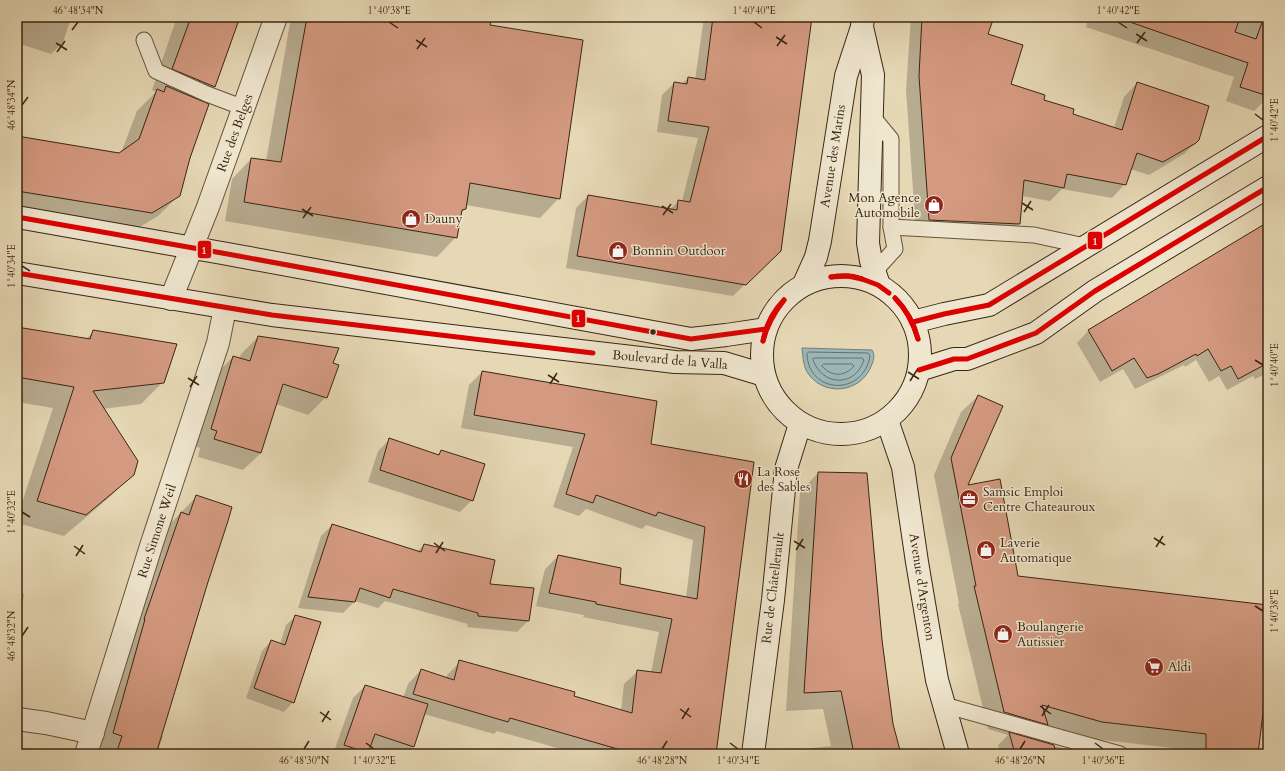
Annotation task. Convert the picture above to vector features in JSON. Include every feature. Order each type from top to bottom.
[{"type":"main road","name":"Rue des Belges","points":[[192,248],[276,17]]},
{"type":"main road","name":"Avenue des Marins","points":[[863,22],[873,75],[868,243],[871,261],[877,278]]},
{"type":"main road","name":"Avenue des Marins","points":[[804,284],[816,257],[820,241],[846,76],[863,22]]},
{"type":"main road","points":[[913,322],[989,305],[1268,136]]},
{"type":"main road","points":[[919,370],[954,359],[967,359],[1036,333],[1095,290],[1268,187]]},
{"type":"main road","name":"Boulevard de la Valla","points":[[17,217],[691,339],[766,329]]},
{"type":"main road","points":[[170,299],[192,248]]},
{"type":"main road","name":"Boulevard de la Valla","points":[[17,273],[272,315],[675,362],[724,363],[764,375]]},
{"type":"main road","points":[[829,276],[877,278],[899,301],[913,322],[920,345],[919,370],[909,395],[902,406],[888,420],[867,430],[845,434],[822,432],[800,424],[782,409],[769,389],[764,375],[762,348],[766,329],[774,311],[788,296],[804,284],[829,276]]},
{"type":"main road","name":"Rue Simone Weil","points":[[86,754],[151,546],[218,342],[225,308]]},
{"type":"main road","name":"Avenue d'Argenton","points":[[888,420],[903,467],[917,562],[936,672],[958,754]]},
{"type":"main road","name":"Rue de Châtellerault","points":[[753,754],[786,469],[800,424]]},
{"type":"main road","points":[[17,719],[46,723],[93,733]]},
{"type":"lane","points":[[144,40],[156,71],[207,94],[244,108]]},
{"type":"lane","points":[[872,116],[891,140],[891,228],[895,249],[877,278]]},
{"type":"lane","points":[[891,228],[1034,235],[1085,246]]},
{"type":"lane","points":[[944,704],[1120,754]]},
{"type":"water","points":[[802,348],[872,350],[874,359],[867,374],[860,382],[841,389],[831,388],[821,385],[813,379],[806,370]]},
{"type":"building","points":[[191,17],[240,17],[215,87],[172,69]]},
{"type":"building","points":[[307,17],[492,17],[490,25],[583,40],[560,199],[470,183],[466,209],[462,210],[457,238],[244,202],[251,158],[281,162]]},
{"type":"building","points":[[713,17],[812,17],[781,251],[746,285],[577,256],[588,195],[677,210],[678,200],[690,202],[709,127],[668,121],[674,82],[687,84],[688,77],[705,80]]},
{"type":"building","points":[[922,17],[994,17],[988,34],[1023,45],[1011,84],[1045,95],[1044,100],[1074,109],[1073,114],[1122,130],[1137,82],[1209,106],[1199,140],[1163,162],[1137,153],[1126,185],[1067,174],[1064,188],[1024,180],[1020,224],[929,220],[919,76]]},
{"type":"building","points":[[1128,17],[1240,17],[1235,32],[1256,39],[1264,17],[1268,17],[1268,96],[1240,87],[1248,63],[1127,21]]},
{"type":"building","points":[[166,86],[209,104],[190,158],[180,196],[152,213],[17,191],[17,136],[119,153],[139,139],[157,89],[164,92]]},
{"type":"building","points":[[1268,222],[1268,363],[1238,379],[1231,366],[1221,371],[1208,349],[1197,356],[1196,354],[1158,374],[1147,378],[1134,358],[1112,371],[1088,330]]},
{"type":"building","points":[[17,327],[90,339],[93,330],[177,344],[164,383],[93,391],[138,461],[134,475],[86,515],[37,501],[74,387],[17,377]]},
{"type":"building","points":[[258,336],[339,348],[333,363],[339,365],[327,398],[283,384],[261,453],[214,439],[217,431],[211,429],[233,356],[250,361]]},
{"type":"building","points":[[482,371],[657,401],[651,444],[754,462],[716,754],[635,754],[510,718],[508,722],[413,694],[421,669],[454,680],[459,660],[575,692],[574,696],[632,713],[637,670],[661,673],[672,619],[549,593],[558,555],[621,568],[620,584],[697,599],[705,527],[658,512],[656,516],[596,495],[593,503],[566,494],[585,434],[474,415]]},
{"type":"building","points":[[978,395],[1003,406],[968,485],[1000,479],[1018,576],[1268,605],[1268,671],[1258,754],[1235,754],[1206,750],[1206,734],[1102,722],[1042,705],[1048,725],[1004,712],[974,586],[976,586],[951,458]]},
{"type":"building","points":[[389,438],[439,455],[441,450],[485,464],[473,501],[380,470]]},
{"type":"building","points":[[818,472],[867,473],[882,640],[893,724],[901,754],[854,754],[841,691],[804,693]]},
{"type":"building","points":[[196,495],[232,507],[228,521],[156,754],[116,754],[122,736],[113,733],[144,619],[181,512],[189,515]]},
{"type":"building","points":[[332,524],[421,552],[424,544],[495,560],[490,584],[534,588],[529,621],[478,616],[478,613],[393,589],[390,598],[360,588],[355,602],[308,597]]},
{"type":"building","points":[[295,615],[321,622],[294,703],[254,688],[271,640],[285,645]]},
{"type":"building","points":[[365,685],[428,704],[414,747],[375,734],[368,753],[344,745]]},
{"type":"building","points":[[1009,732],[1054,745],[1056,754],[1015,754]]},
{"type":"transit line","name":"1","points":[[913,322],[989,305],[1268,136]]},
{"type":"transit line","name":"1","points":[[919,370],[954,359],[967,359],[1036,333],[1095,291],[1268,187]]},
{"type":"transit line","name":"1","points":[[17,217],[691,339],[766,329]]},
{"type":"transit line","name":"1","points":[[17,273],[272,315],[593,353]]},
{"type":"transit line","name":"1","points":[[831,277],[847,276],[862,279]]},
{"type":"transit line","name":"1","points":[[831,277],[848,276],[862,279]]},
{"type":"transit line","name":"1","points":[[862,279],[878,285],[889,293]]},
{"type":"transit line","name":"1","points":[[895,298],[910,317],[918,339]]},
{"type":"transit line","name":"1","points":[[895,298],[909,317],[918,339]]},
{"type":"transit line","name":"1","points":[[763,341],[770,319],[784,300]]},
{"type":"transit line","name":"1","points":[[763,341],[771,319],[784,300]]},
{"type":"place","name":"Mon Agence Automobile","points":[[934,205]]},
{"type":"place","name":"Dauny","points":[[411,219]]},
{"type":"place","name":"Bonnin Outdoor","points":[[618,251]]},
{"type":"place","name":"La Rose des Sables","points":[[743,479]]},
{"type":"place","name":"Samsic Emploi Centre Chateauroux","points":[[969,499]]},
{"type":"place","name":"Laverie Automatique","points":[[986,550]]},
{"type":"place","name":"Boulangerie Autissier","points":[[1003,634]]},
{"type":"place","name":"Aldi","points":[[1154,667]]}]
